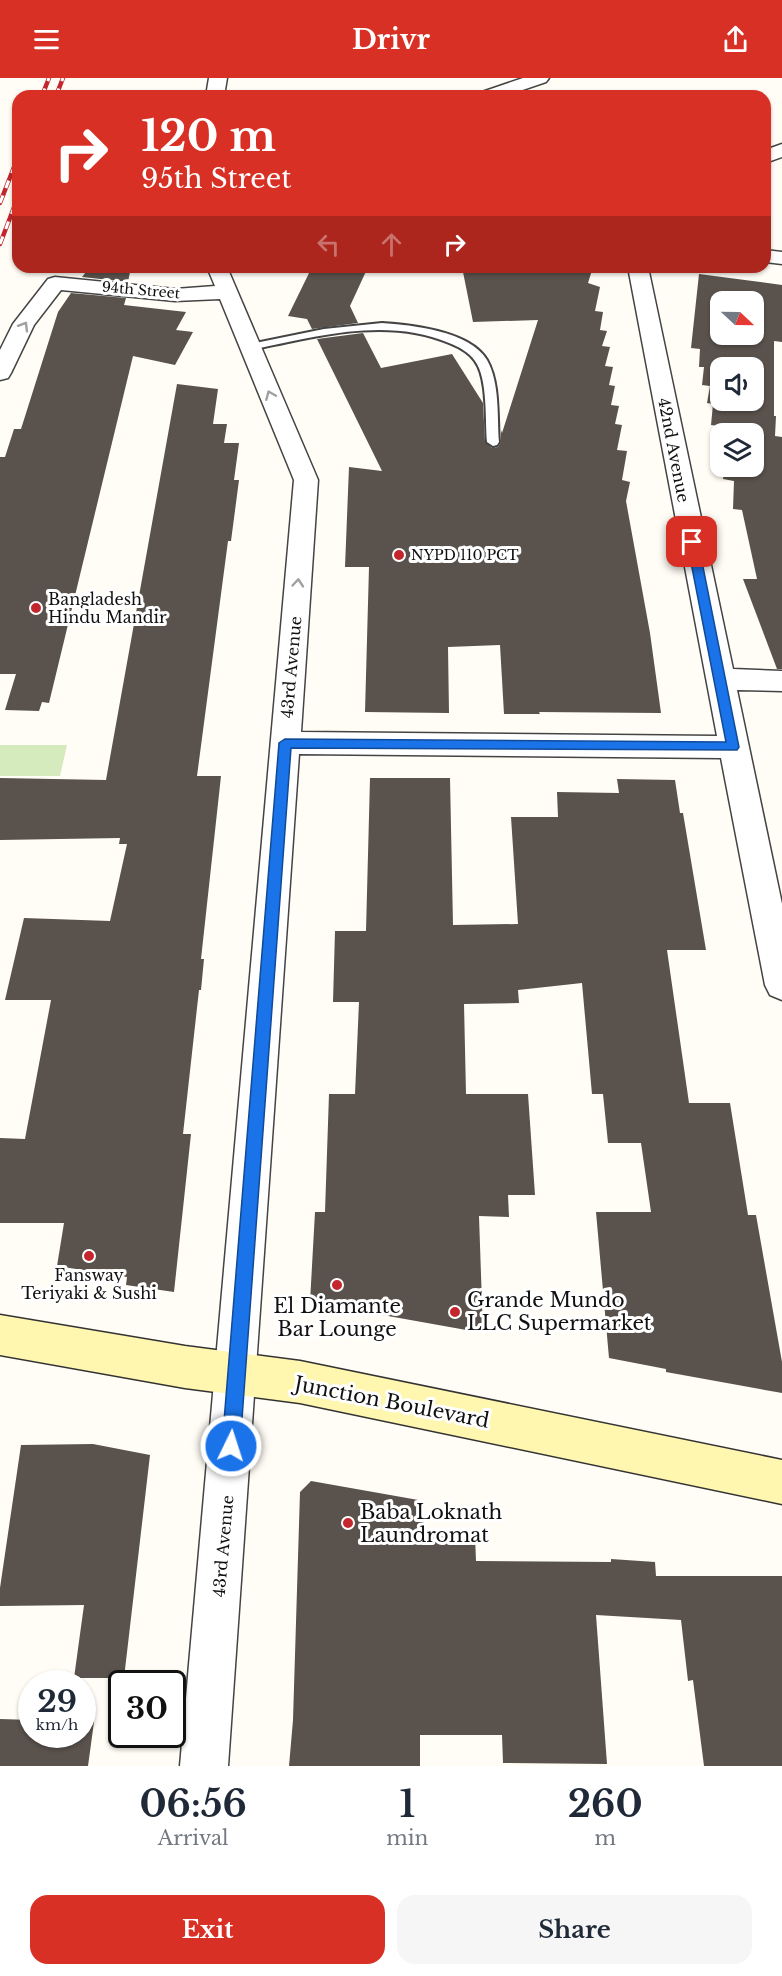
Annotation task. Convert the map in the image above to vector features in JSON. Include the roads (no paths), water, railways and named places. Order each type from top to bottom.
[{"type":"main road","name":"Junction Boulevard","points":[[2,1341],[300,1382],[782,1482]]},
{"type":"street","points":[[505,90],[540,78]]},
{"type":"street","name":"42nd Avenue","points":[[639,273],[782,985]]},
{"type":"street","name":"94th Street","points":[[0,373],[24,324],[56,283],[175,295],[222,280]]},
{"type":"street","name":"43rd Avenue","points":[[204,1766],[306,480],[222,280]]},
{"type":"street","points":[[720,679],[782,681]]},
{"type":"street","points":[[285,743],[733,747]]},
{"type":"lane","points":[[250,347],[369,327],[422,332],[454,341],[475,353],[484,367],[493,442]]},
{"type":"railway","points":[[44,90],[49,78]]},
{"type":"railway","points":[[58,90],[63,78]]},
{"type":"railway","points":[[0,203],[12,172]]},
{"type":"railway","points":[[0,244],[12,213]]},
{"type":"place","name":"NYPD 110 PCT","points":[[399,555]]},
{"type":"place","name":"Bangladesh Hindu Mandir","points":[[36,608]]},
{"type":"place","name":"Fansway Teriyaki & Sushi","points":[[89,1256]]},
{"type":"place","name":"El Diamante Bar Lounge","points":[[337,1285]]},
{"type":"place","name":"Grande Mundo LLC Supermarket","points":[[455,1312]]},
{"type":"place","name":"Baba Loknath Laundromat","points":[[348,1523]]}]
